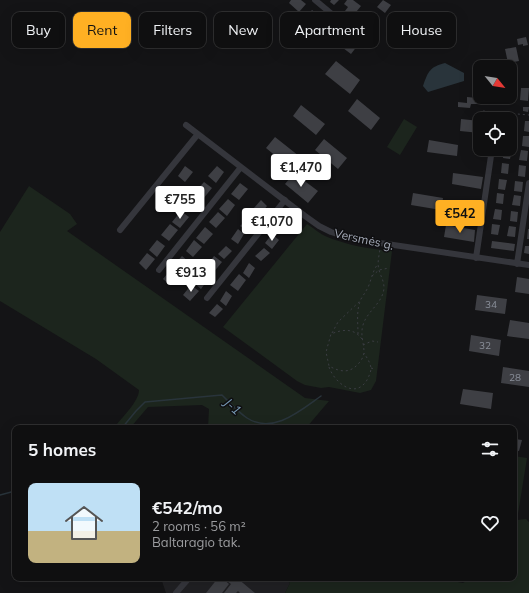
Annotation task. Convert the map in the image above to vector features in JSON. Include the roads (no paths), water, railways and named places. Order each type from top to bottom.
[{"type":"street","points":[[315,0],[329,12]]},
{"type":"street","name":"Versmės g.","points":[[186,125],[318,226],[331,232],[353,240],[529,265]]},
{"type":"street","points":[[120,230],[198,134]]},
{"type":"street","points":[[476,258],[491,156]]},
{"type":"street","points":[[159,270],[242,167]]},
{"type":"street","points":[[517,264],[529,183]]},
{"type":"street","points":[[207,298],[285,200]]},
{"type":"street","points":[[176,593],[186,581]]},
{"type":"waterway","name":"J-1","points":[[124,425],[145,402],[222,395],[247,418],[257,423],[267,424],[286,419],[296,414],[321,396]]},
{"type":"waterway","name":"J-1","points":[[0,495],[12,492]]}]
